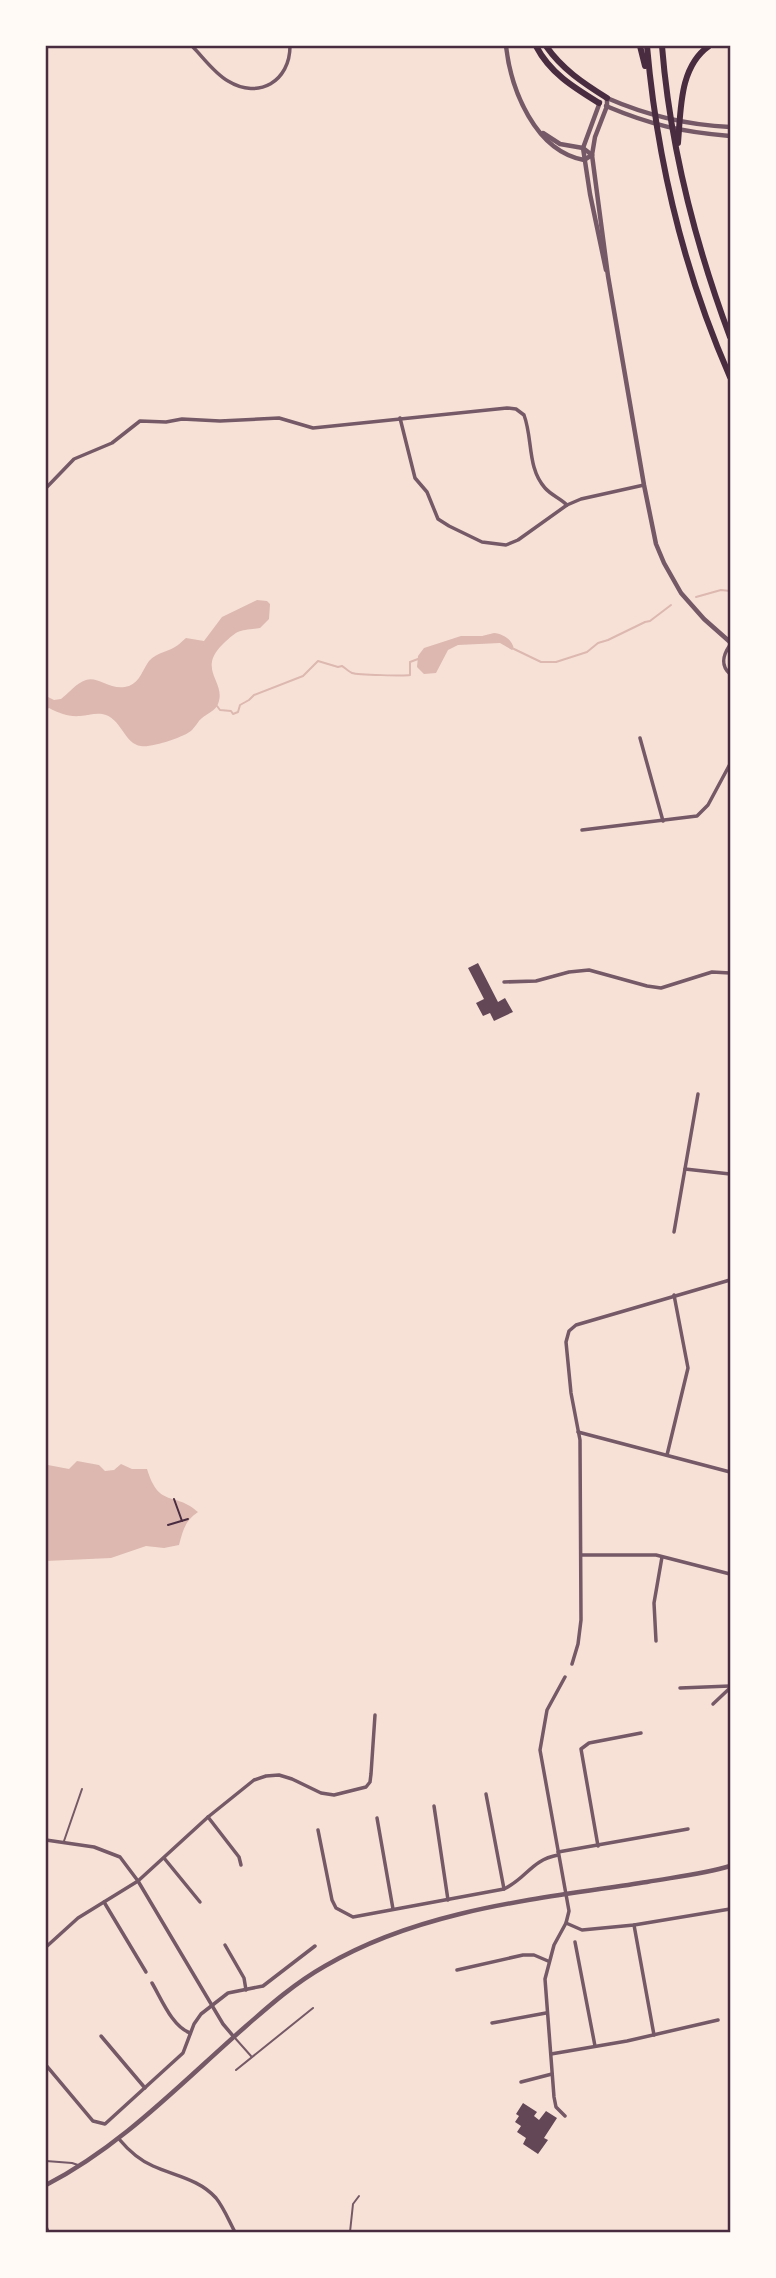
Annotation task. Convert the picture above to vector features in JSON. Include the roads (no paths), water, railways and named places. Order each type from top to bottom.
[{"type":"highway","points":[[536,46],[562,79],[599,103]]},
{"type":"highway","points":[[546,46],[568,72],[607,98]]},
{"type":"highway","points":[[640,46],[653,95]]},
{"type":"highway","points":[[647,46],[666,176],[700,301],[730,377]]},
{"type":"highway","points":[[662,46],[677,153],[694,230],[730,337]]},
{"type":"highway","points":[[677,153],[684,83],[699,52],[709,46]]},
{"type":"street","points":[[192,46],[227,80],[239,86],[253,88],[268,85],[278,79],[289,62],[290,46]]},
{"type":"street","points":[[506,46],[516,91],[548,142],[560,152],[584,160]]},
{"type":"street","points":[[607,98],[599,103],[583,149],[602,258],[608,276]]},
{"type":"street","points":[[607,98],[592,155],[608,276],[656,544],[672,579],[704,619],[730,643],[723,663],[730,674]]},
{"type":"street","points":[[607,98],[669,120],[730,127]]},
{"type":"street","points":[[599,103],[652,124],[730,136]]},
{"type":"street","points":[[541,131],[560,144],[583,149],[592,155]]},
{"type":"street","points":[[584,160],[592,155]]},
{"type":"street","points":[[46,488],[74,459],[112,443],[141,421],[279,418],[313,428],[507,408],[521,411],[526,421],[537,477],[547,490],[567,505]]},
{"type":"street","points":[[400,418],[415,478],[427,492],[438,519],[482,542],[506,545],[567,505],[581,499],[644,485]]},
{"type":"street","points":[[640,738],[663,821]]},
{"type":"street","points":[[582,830],[690,818],[703,813],[730,764]]},
{"type":"street","points":[[504,982],[536,981],[569,972],[589,970],[654,988],[670,986],[712,972],[730,973]]},
{"type":"street","points":[[674,1232],[698,1094]]},
{"type":"street","points":[[685,1169],[730,1174]]},
{"type":"street","points":[[572,1664],[580,1636],[581,1555],[578,1432],[566,1342],[569,1331],[576,1325],[730,1280]]},
{"type":"street","points":[[667,1455],[688,1367],[674,1296]]},
{"type":"street","points":[[578,1432],[730,1472]]},
{"type":"street","points":[[581,1555],[662,1557],[730,1574]]},
{"type":"street","points":[[656,1641],[653,1603],[662,1557]]},
{"type":"street","points":[[565,1677],[547,1710],[540,1738],[540,1761],[569,1911],[548,1961],[545,1979],[555,2104],[565,2116]]},
{"type":"street","points":[[680,1688],[730,1687]]},
{"type":"street","points":[[713,1703],[730,1687]]},
{"type":"street","points":[[46,1947],[78,1918],[138,1881],[245,1786],[266,1776],[279,1775],[326,1795],[366,1787],[371,1774],[375,1715]]},
{"type":"street","points":[[598,1846],[580,1749],[589,1743],[641,1734]]},
{"type":"street","points":[[485,1794],[504,1889]]},
{"type":"street","points":[[434,1806],[448,1900]]},
{"type":"street","points":[[208,1817],[239,1857],[241,1865]]},
{"type":"street","points":[[377,1818],[393,1909]]},
{"type":"street","points":[[318,1830],[331,1900],[336,1908],[353,1917],[504,1889],[542,1859],[688,1829]]},
{"type":"street","points":[[46,1840],[114,1853],[124,1861],[223,2024],[234,2037]]},
{"type":"street","points":[[164,1858],[200,1902]]},
{"type":"street","points":[[46,2185],[119,2139],[302,1980],[335,1960],[379,1939],[439,1919],[730,1866]]},
{"type":"street","points":[[104,1902],[146,1972]]},
{"type":"street","points":[[566,1923],[582,1930],[634,1925],[730,1909]]},
{"type":"street","points":[[634,1925],[654,2035]]},
{"type":"street","points":[[575,1942],[595,2046]]},
{"type":"street","points":[[225,1945],[244,1978],[246,1990]]},
{"type":"street","points":[[46,2065],[93,2122],[98,2124],[108,2121],[183,2053],[201,2014],[228,1993],[263,1986],[315,1946]]},
{"type":"street","points":[[457,1970],[523,1955],[534,1955],[548,1961]]},
{"type":"street","points":[[152,1983],[176,2022],[191,2033]]},
{"type":"street","points":[[492,2023],[546,2013]]},
{"type":"street","points":[[551,2054],[718,2021]]},
{"type":"street","points":[[100,2036],[145,2088]]},
{"type":"street","points":[[521,2082],[552,2074]]},
{"type":"street","points":[[119,2139],[130,2152],[146,2163],[203,2187],[221,2205],[235,2232]]},
{"type":"street","points":[[46,2227],[48,2232]]},
{"type":"lane","points":[[64,1842],[82,1789]]},
{"type":"lane","points":[[236,2070],[313,2008]]},
{"type":"lane","points":[[234,2037],[251,2056]]},
{"type":"lane","points":[[46,2161],[72,2162],[79,2166]]},
{"type":"lane","points":[[349,2232],[353,2204],[359,2196]]},
{"type":"waterway","points":[[696,597],[721,590],[730,591]]},
{"type":"waterway","points":[[514,649],[541,662],[556,662],[587,652],[598,643],[650,621],[671,605]]},
{"type":"waterway","points":[[217,706],[220,710],[231,711],[233,714],[238,712],[240,705],[254,695],[303,676],[318,661],[342,666],[356,674],[410,675],[410,662],[418,659]]}]
